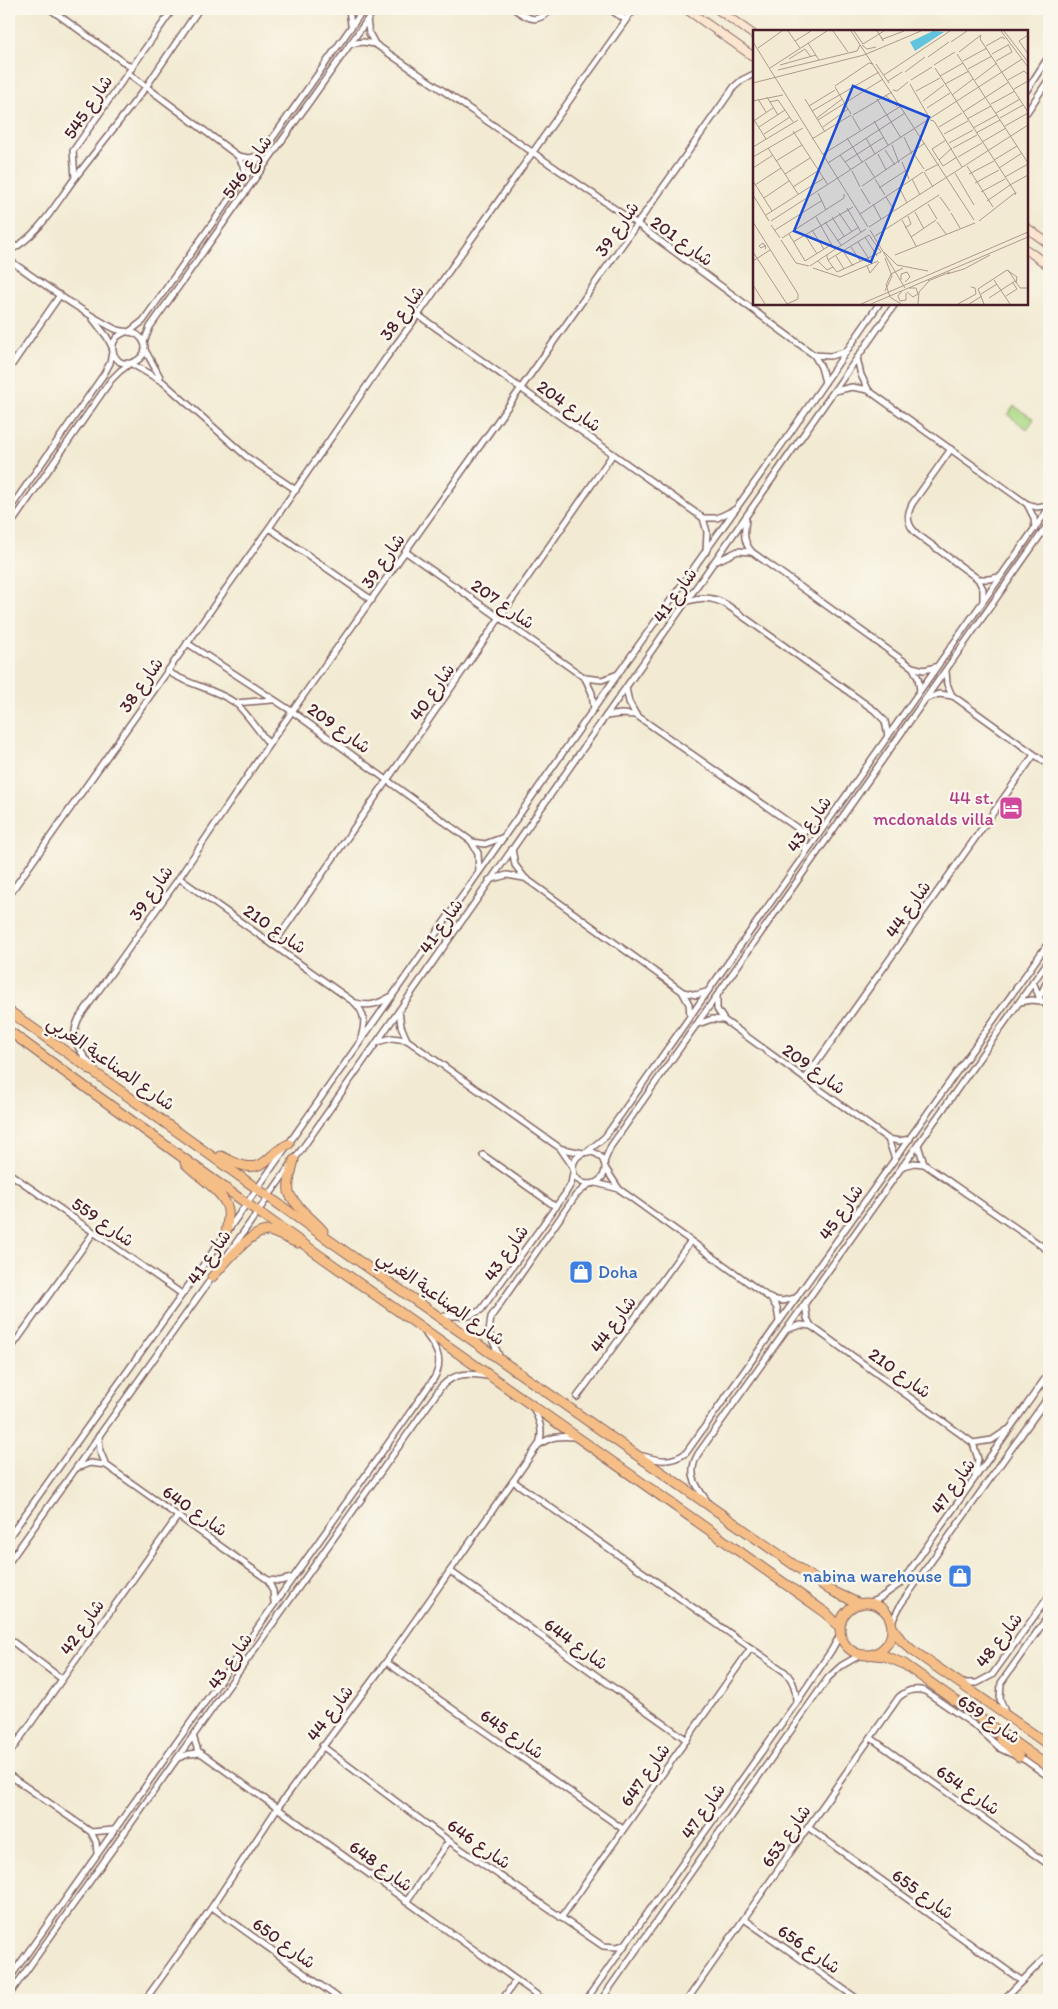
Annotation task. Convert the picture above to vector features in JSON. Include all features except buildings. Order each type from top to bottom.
[{"type":"main road","name":"شارع الصناعية الغربي","points":[[9,1011],[333,1243],[830,1590],[864,1603]]},
{"type":"main road","name":"شارع الصناعية الغربي","points":[[11,1034],[422,1328],[530,1402],[826,1613],[840,1631]]},
{"type":"main road","points":[[204,1149],[239,1164],[252,1166],[265,1162],[281,1147],[288,1144]]},
{"type":"main road","points":[[178,1153],[194,1173],[224,1200],[228,1214],[226,1233]]},
{"type":"main road","points":[[294,1160],[289,1179],[289,1192],[295,1202],[333,1243]]},
{"type":"main road","points":[[212,1277],[248,1239],[260,1231],[272,1232],[307,1246]]},
{"type":"main road","points":[[1049,1745],[906,1646],[883,1609],[864,1603],[846,1612],[840,1631],[845,1646],[860,1655],[890,1658],[904,1664],[1049,1767]]},
{"type":"main road","points":[[875,1655],[888,1644],[892,1637],[893,1625]]},
{"type":"main road","points":[[980,1718],[1019,1757]]},
{"type":"street","points":[[50,9],[132,68]]},
{"type":"street","name":"شارع 545","points":[[75,178],[73,151],[173,9]]},
{"type":"street","points":[[9,251],[16,248],[34,232],[146,88],[199,9]]},
{"type":"street","points":[[349,9],[351,26]]},
{"type":"street","name":"شارع 546","points":[[128,332],[143,321],[364,9]]},
{"type":"street","name":"شارع 546","points":[[144,342],[150,327],[375,9]]},
{"type":"street","points":[[514,9],[526,17],[535,19],[544,16],[553,9]]},
{"type":"street","points":[[609,9],[626,20]]},
{"type":"street","name":"شارع 38","points":[[9,895],[631,12],[639,9]]},
{"type":"street","points":[[686,9],[753,55]]},
{"type":"street","points":[[717,9],[753,34]]},
{"type":"street","points":[[367,20],[369,33],[375,44]]},
{"type":"street","points":[[350,44],[363,42],[375,44],[532,153]]},
{"type":"street","points":[[1028,88],[1049,56]]},
{"type":"street","name":"شارع 545","points":[[128,73],[238,156]]},
{"type":"street","name":"شارع 39","points":[[98,1074],[75,1042],[75,1026],[179,878],[269,744],[734,87],[753,74]]},
{"type":"street","points":[[1028,110],[1049,79]]},
{"type":"street","name":"شارع 201","points":[[532,153],[637,224],[814,355]]},
{"type":"street","points":[[238,156],[249,158],[260,156]]},
{"type":"street","points":[[238,156],[243,165],[245,176]]},
{"type":"street","points":[[1028,230],[1049,244]]},
{"type":"street","points":[[1028,251],[1049,266]]},
{"type":"street","points":[[9,260],[93,318],[140,336],[144,342],[145,350],[163,382]]},
{"type":"street","points":[[9,369],[60,295]]},
{"type":"street","name":"شارع 41","points":[[9,1537],[226,1233],[618,674],[737,509],[878,305]]},
{"type":"street","name":"شارع 41","points":[[9,1562],[212,1277],[894,305]]},
{"type":"street","name":"شارع 204","points":[[418,315],[703,518]]},
{"type":"street","points":[[93,318],[107,336],[117,359],[131,364],[163,382],[247,457],[296,490]]},
{"type":"street","points":[[9,510],[104,374],[110,363],[116,338],[128,332]]},
{"type":"street","points":[[9,527],[111,380],[120,371],[142,357],[145,350]]},
{"type":"street","points":[[814,355],[830,356],[846,352]]},
{"type":"street","points":[[814,355],[821,368],[825,382]]},
{"type":"street","points":[[858,358],[861,375],[868,390]]},
{"type":"street","points":[[835,391],[852,387],[868,390],[1027,504],[1037,507],[1049,507]]},
{"type":"street","points":[[951,449],[912,504],[908,512],[908,520],[911,528],[917,534],[978,579],[983,589],[983,600]]},
{"type":"street","name":"شارع 40","points":[[273,945],[613,454]]},
{"type":"street","points":[[1027,504],[1034,518],[1035,529]]},
{"type":"street","name":"شارع 43","points":[[585,1152],[605,1137],[1049,507]]},
{"type":"street","points":[[706,552],[707,532],[703,518],[716,518],[737,509]]},
{"type":"street","points":[[747,517],[744,536],[752,552],[912,667],[924,670],[936,667]]},
{"type":"street","name":"شارع 43","points":[[604,1162],[611,1146],[1049,523]]},
{"type":"street","points":[[269,528],[372,600]]},
{"type":"street","name":"شارع 207","points":[[406,552],[585,678]]},
{"type":"street","points":[[714,563],[732,553],[752,552]]},
{"type":"street","points":[[978,579],[1001,576]]},
{"type":"street","points":[[688,601],[704,597],[712,598],[727,605],[874,710],[885,721],[888,736]]},
{"type":"street","name":"شارع 209","points":[[187,642],[293,712],[471,842]]},
{"type":"street","points":[[912,667],[918,678],[920,690]]},
{"type":"street","points":[[167,671],[179,679],[204,687],[236,703],[269,744]]},
{"type":"street","points":[[946,671],[947,684],[952,696]]},
{"type":"street","points":[[585,678],[602,680],[618,674]]},
{"type":"street","points":[[585,678],[592,693],[594,710]]},
{"type":"street","points":[[626,688],[629,702],[636,715],[800,830],[812,831],[823,828]]},
{"type":"street","points":[[926,699],[939,694],[952,696],[1049,765]]},
{"type":"street","points":[[236,703],[274,700]]},
{"type":"street","points":[[606,716],[636,715]]},
{"type":"street","name":"شارع 44","points":[[805,1079],[1034,755]]},
{"type":"street","points":[[800,830],[805,841],[805,853]]},
{"type":"street","points":[[471,842],[485,844],[505,836]]},
{"type":"street","points":[[471,842],[478,853],[479,874]]},
{"type":"street","points":[[512,849],[516,865],[524,878],[683,992],[696,995],[708,991]]},
{"type":"street","points":[[489,880],[507,875],[524,878]]},
{"type":"street","name":"شارع 210","points":[[179,878],[355,1002]]},
{"type":"street","name":"شارع 45","points":[[635,1454],[663,1461],[671,1460],[686,1453],[1049,942]]},
{"type":"street","name":"شارع 45","points":[[714,1509],[695,1484],[692,1476],[694,1460],[1049,960]]},
{"type":"street","points":[[1040,999],[1049,978]]},
{"type":"street","points":[[1034,982],[1040,999],[1049,1007]]},
{"type":"street","points":[[683,992],[689,1004],[690,1017]]},
{"type":"street","points":[[355,1002],[368,1005],[375,1004],[393,995]]},
{"type":"street","points":[[717,996],[717,1009],[724,1020]]},
{"type":"street","points":[[1020,1002],[1040,999]]},
{"type":"street","points":[[355,1002],[360,1007],[364,1020],[361,1041]]},
{"type":"street","points":[[399,1010],[401,1026],[407,1040]]},
{"type":"street","points":[[695,1026],[712,1019],[724,1020]]},
{"type":"street","name":"شارع 209","points":[[724,1020],[888,1139]]},
{"type":"street","points":[[376,1042],[392,1038],[407,1040],[560,1148],[571,1152],[598,1154],[619,1190]]},
{"type":"street","points":[[895,1160],[888,1139],[899,1141],[910,1139]]},
{"type":"street","points":[[918,1144],[924,1164]]},
{"type":"street","points":[[560,1148],[581,1182],[596,1183],[619,1190],[771,1299],[778,1312],[779,1323]]},
{"type":"street","points":[[573,1170],[575,1160],[585,1152]]},
{"type":"street","points":[[483,1155],[556,1207]]},
{"type":"street","points":[[904,1166],[914,1163],[924,1164],[1049,1251]]},
{"type":"street","points":[[596,1183],[602,1179],[606,1169]]},
{"type":"street","name":"شارع 43","points":[[438,1316],[469,1316],[481,1310],[568,1189],[573,1170]]},
{"type":"street","name":"شارع 559","points":[[9,1173],[182,1294]]},
{"type":"street","name":"شارع 43","points":[[500,1359],[489,1332],[491,1317],[576,1195],[589,1184]]},
{"type":"street","points":[[9,1351],[94,1232]]},
{"type":"street","name":"شارع 44","points":[[577,1398],[690,1242]]},
{"type":"street","points":[[771,1299],[787,1301],[797,1297]]},
{"type":"street","points":[[805,1303],[807,1318],[812,1326]]},
{"type":"street","points":[[787,1329],[802,1325],[812,1326]]},
{"type":"street","name":"شارع 210","points":[[812,1326],[974,1443]]},
{"type":"street","name":"شارع 43","points":[[9,1979],[274,1602],[438,1373],[440,1367],[439,1355],[422,1328]]},
{"type":"street","name":"شارع 43","points":[[9,1995],[441,1387],[458,1374],[470,1373],[492,1376]]},
{"type":"street","name":"شارع 47","points":[[864,1603],[892,1591],[901,1583],[1049,1373]]},
{"type":"street","name":"شارع 47","points":[[893,1625],[901,1604],[1049,1396]]},
{"type":"street","points":[[530,1402],[541,1424],[542,1431],[539,1444]]},
{"type":"street","points":[[974,1479],[978,1459],[974,1443],[992,1440],[1010,1428]]},
{"type":"street","points":[[75,1469],[90,1463],[106,1464],[100,1450],[99,1435]]},
{"type":"street","points":[[539,1444],[551,1437],[581,1438]]},
{"type":"street","name":"شارع 44","points":[[148,1999],[212,1907],[278,1806],[386,1662],[539,1444]]},
{"type":"street","name":"شارع 640","points":[[106,1464],[268,1580]]},
{"type":"street","points":[[513,1481],[790,1677],[795,1687],[796,1703]]},
{"type":"street","name":"شارع 42","points":[[9,1754],[178,1516]]},
{"type":"street","name":"شارع 644","points":[[450,1571],[686,1740]]},
{"type":"street","points":[[274,1602],[273,1591],[268,1580],[292,1578]]},
{"type":"street","name":"شارع 48","points":[[959,1683],[977,1683],[992,1675],[1049,1596]]},
{"type":"street","name":"شارع 48","points":[[1006,1715],[1000,1699],[1001,1683],[1049,1615]]},
{"type":"street","name":"شارع 47","points":[[586,2000],[832,1651],[840,1631]]},
{"type":"street","points":[[9,1639],[62,1679]]},
{"type":"street","name":"شارع 647","points":[[561,1918],[751,1648]]},
{"type":"street","name":"شارع 47","points":[[601,2000],[828,1678],[841,1666],[860,1655]]},
{"type":"street","name":"شارع 645","points":[[386,1662],[623,1829]]},
{"type":"street","name":"شارع 653","points":[[687,2000],[900,1697],[911,1690]]},
{"type":"street","name":"شارع 659","points":[[911,1690],[925,1692],[977,1727],[1001,1749],[1019,1757],[1049,1776]]},
{"type":"street","name":"شارع 648","points":[[193,1736],[196,1746],[202,1753],[278,1806],[406,1902],[544,2000]]},
{"type":"street","name":"شارع 654","points":[[871,1738],[1049,1865]]},
{"type":"street","name":"شارع 646","points":[[322,1746],[449,1841],[603,1946],[617,1947],[627,1943]]},
{"type":"street","points":[[178,1758],[189,1754],[202,1753]]},
{"type":"street","points":[[9,1775],[91,1832],[96,1842],[97,1854]]},
{"type":"street","name":"شارع 655","points":[[809,1828],[1022,1981]]},
{"type":"street","points":[[91,1832],[114,1830]]},
{"type":"street","points":[[406,1902],[449,1841]]},
{"type":"street","name":"شارع 650","points":[[212,1907],[341,2000]]},
{"type":"street","name":"شارع 656","points":[[744,1919],[859,2000]]},
{"type":"street","points":[[1003,2000],[1049,1954]]},
{"type":"street","points":[[502,2000],[516,1980]]},
{"type":"green space","points":[[1014,406],[1034,419],[1027,429],[1008,415]]},
{"type":"place","name":"44 st. mcdonalds villa","points":[[1011,808]]},
{"type":"place","name":"Doha","points":[[581,1272]]},
{"type":"place","name":"nabina warehouse","points":[[960,1576]]}]
